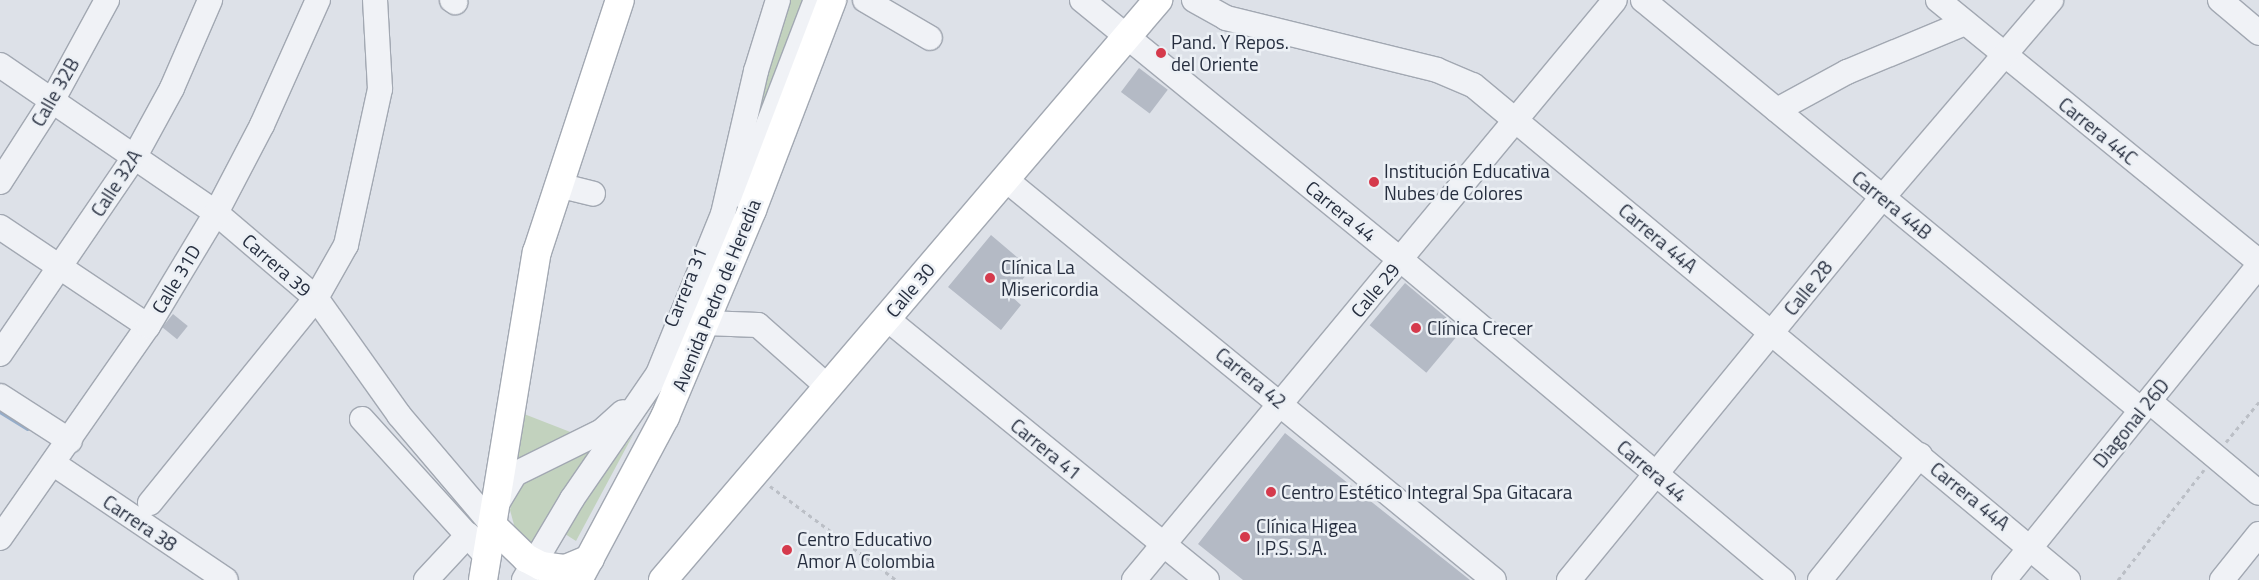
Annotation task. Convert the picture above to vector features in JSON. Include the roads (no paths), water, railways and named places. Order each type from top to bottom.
[{"type":"main road","points":[[486,569],[496,515],[529,294],[558,185],[620,0]]},
{"type":"main road","name":"Avenida Pedro de Heredia","points":[[573,572],[644,460],[705,323],[832,0]]},
{"type":"main road","name":"Calle 30","points":[[663,580],[1158,0]]},
{"type":"main road","points":[[496,515],[529,572],[573,572]]},
{"type":"street","name":"Calle 32B","points":[[0,182],[52,101],[107,0]]},
{"type":"street","name":"Calle 32A","points":[[0,354],[135,156],[172,88],[210,0]]},
{"type":"street","name":"Calle 31D","points":[[0,538],[54,464],[148,326],[216,213],[262,125],[318,0]]},
{"type":"street","points":[[150,502],[316,298],[346,245],[367,160],[380,89],[375,0]]},
{"type":"street","name":"Carrera 31","points":[[496,515],[515,474],[612,424],[644,382],[717,204],[750,48],[766,0]]},
{"type":"street","points":[[529,572],[572,499],[658,374],[723,214],[756,71],[778,0]]},
{"type":"street","points":[[573,572],[668,380],[816,0]]},
{"type":"street","points":[[865,0],[930,38]]},
{"type":"street","name":"Carrera 44","points":[[1082,0],[1400,259],[1783,580]]},
{"type":"street","name":"Carrera 44A","points":[[1194,0],[1226,18],[1451,75],[1473,85],[1517,118],[1771,334],[2031,546],[2068,580]]},
{"type":"street","name":"Calle 29","points":[[1134,580],[1615,0]]},
{"type":"street","name":"Carrera 44B","points":[[1643,0],[1883,197],[2145,406],[2259,493]]},
{"type":"street","name":"Carrera 44C","points":[[1938,0],[2005,57],[2259,263]]},
{"type":"street","name":"Calle 28","points":[[1569,580],[1883,197],[2005,57],[2051,0]]},
{"type":"street","points":[[2220,0],[2259,33]]},
{"type":"street","points":[[1777,110],[1847,72],[1965,22]]},
{"type":"street","name":"Carrera 39","points":[[0,65],[216,213],[316,298],[399,415],[496,515]]},
{"type":"street","name":"Carrera 42","points":[[1004,180],[1281,403],[1494,580]]},
{"type":"street","points":[[558,185],[593,194]]},
{"type":"street","points":[[0,227],[148,326]]},
{"type":"street","name":"Diagonal 26D","points":[[2004,580],[2259,263]]},
{"type":"street","name":"Carrera 41","points":[[886,318],[1207,580]]},
{"type":"street","points":[[705,323],[758,325],[828,387]]},
{"type":"street","points":[[0,396],[70,441]]},
{"type":"street","points":[[362,418],[468,536],[486,569]]},
{"type":"street","points":[[1820,580],[1920,455]]},
{"type":"street","name":"Carrera 38","points":[[54,464],[222,579]]},
{"type":"street","points":[[2222,580],[2259,534]]},
{"type":"street","points":[[426,580],[468,536]]},
{"type":"waterway","points":[[0,411],[27,428]]},
{"type":"place","name":"Pand. Y Repos. del Oriente","points":[[1161,53]]},
{"type":"place","name":"Institución Educativa Nubes de Colores","points":[[1374,182]]},
{"type":"place","name":"Clínica La Misericordia","points":[[990,278]]},
{"type":"place","name":"Clínica Crecer","points":[[1416,328]]},
{"type":"place","name":"Centro Estético Integral Spa Gitacara","points":[[1271,492]]},
{"type":"place","name":"Clínica Higea I.P.S. S.A.","points":[[1245,537]]},
{"type":"place","name":"Centro Educativo Amor A Colombia","points":[[787,550]]}]
